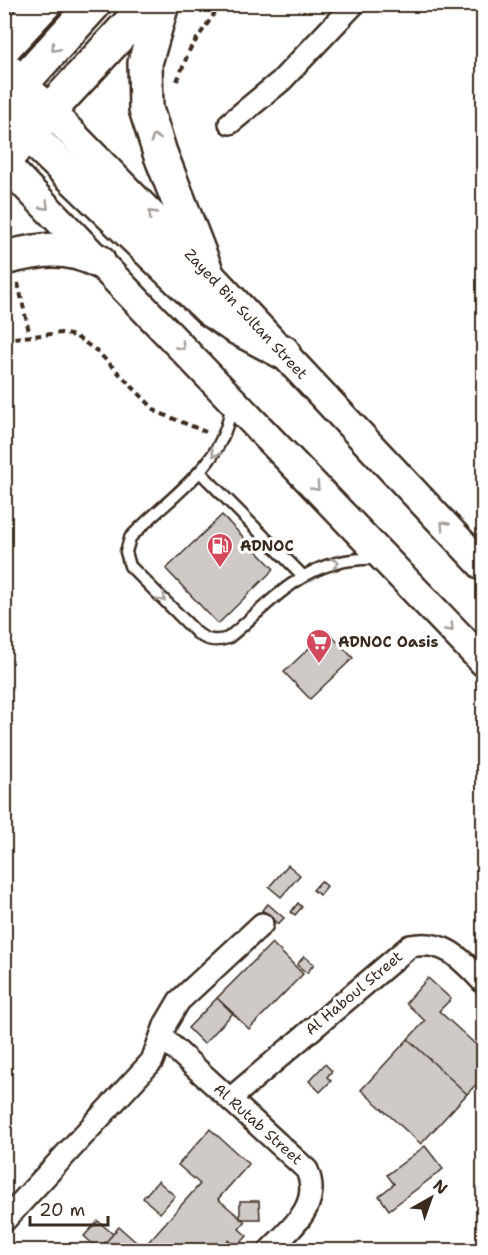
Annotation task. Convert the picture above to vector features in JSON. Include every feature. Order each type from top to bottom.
[{"type":"main road","points":[[4,47],[44,4]]},
{"type":"main road","points":[[94,4],[12,109],[4,162],[483,662]]},
{"type":"main road","points":[[12,109],[52,109],[148,4]]},
{"type":"main road","points":[[162,4],[145,63],[143,86],[146,109],[160,153],[206,271]]},
{"type":"main road","points":[[12,109],[72,174],[190,292],[234,326],[283,352]]},
{"type":"main road","name":"Zayed Bin Sultan Street","points":[[52,109],[483,567]]},
{"type":"main road","points":[[4,258],[50,249],[84,253],[98,261]]},
{"type":"street","points":[[230,123],[281,81],[354,4]]},
{"type":"street","points":[[4,1221],[152,1061],[169,1017],[179,1001],[262,924]]},
{"type":"street","name":"Al Haboul Street","points":[[230,1098],[410,946],[433,944],[447,948],[459,955],[483,983]]},
{"type":"street","name":"Al Rutab Street","points":[[162,1037],[301,1162],[311,1178],[311,1199],[307,1209],[270,1251]]},
{"type":"lane","points":[[232,398],[223,438],[200,472],[130,538],[126,552],[130,566],[197,633],[211,640],[228,638],[283,588],[302,575],[350,559],[384,559]]},
{"type":"lane","points":[[200,472],[302,575]]},
{"type":"path","points":[[4,339],[62,333],[75,336],[97,351],[157,412],[174,421],[223,438]]},
{"type":"building","name":"ADNOC","points":[[222,515],[274,569],[218,624],[166,569]]},
{"type":"building","name":"ADNOC Oasis","points":[[327,631],[353,658],[310,699],[284,672]]},
{"type":"building","points":[[288,865],[300,875],[281,897],[269,887]]},
{"type":"building","points":[[321,881],[327,886],[320,895],[313,890]]},
{"type":"building","points":[[298,903],[302,907],[295,915],[291,912]]},
{"type":"building","points":[[268,904],[284,918],[278,924],[262,910]]},
{"type":"building","points":[[272,943],[303,974],[249,1029],[217,998]]},
{"type":"building","points":[[304,956],[314,964],[307,973],[297,965]]},
{"type":"building","points":[[428,978],[451,999],[439,1011],[484,1052],[484,1076],[467,1094],[408,1039],[425,1021],[406,1003]]},
{"type":"building","points":[[217,998],[233,1013],[204,1044],[188,1028]]},
{"type":"building","points":[[408,1039],[467,1094],[421,1144],[361,1090]]},
{"type":"building","points":[[325,1064],[332,1071],[327,1077],[331,1081],[320,1092],[309,1081]]},
{"type":"building","points":[[210,1129],[249,1164],[218,1199],[245,1222],[239,1229],[247,1236],[236,1248],[228,1240],[219,1250],[99,1250],[119,1227],[143,1248],[200,1184],[178,1165]]},
{"type":"building","points":[[425,1146],[443,1169],[389,1210],[379,1196],[394,1184],[387,1175]]},
{"type":"building","points":[[158,1181],[175,1196],[160,1213],[143,1198]]},
{"type":"building","points":[[240,1201],[259,1201],[260,1219],[240,1219]]},
{"type":"building","points":[[98,1221],[113,1234],[99,1250],[84,1236]]},
{"type":"place","name":"ADNOC","points":[[220,569]]},
{"type":"place","name":"ADNOC Oasis","points":[[319,665]]}]
